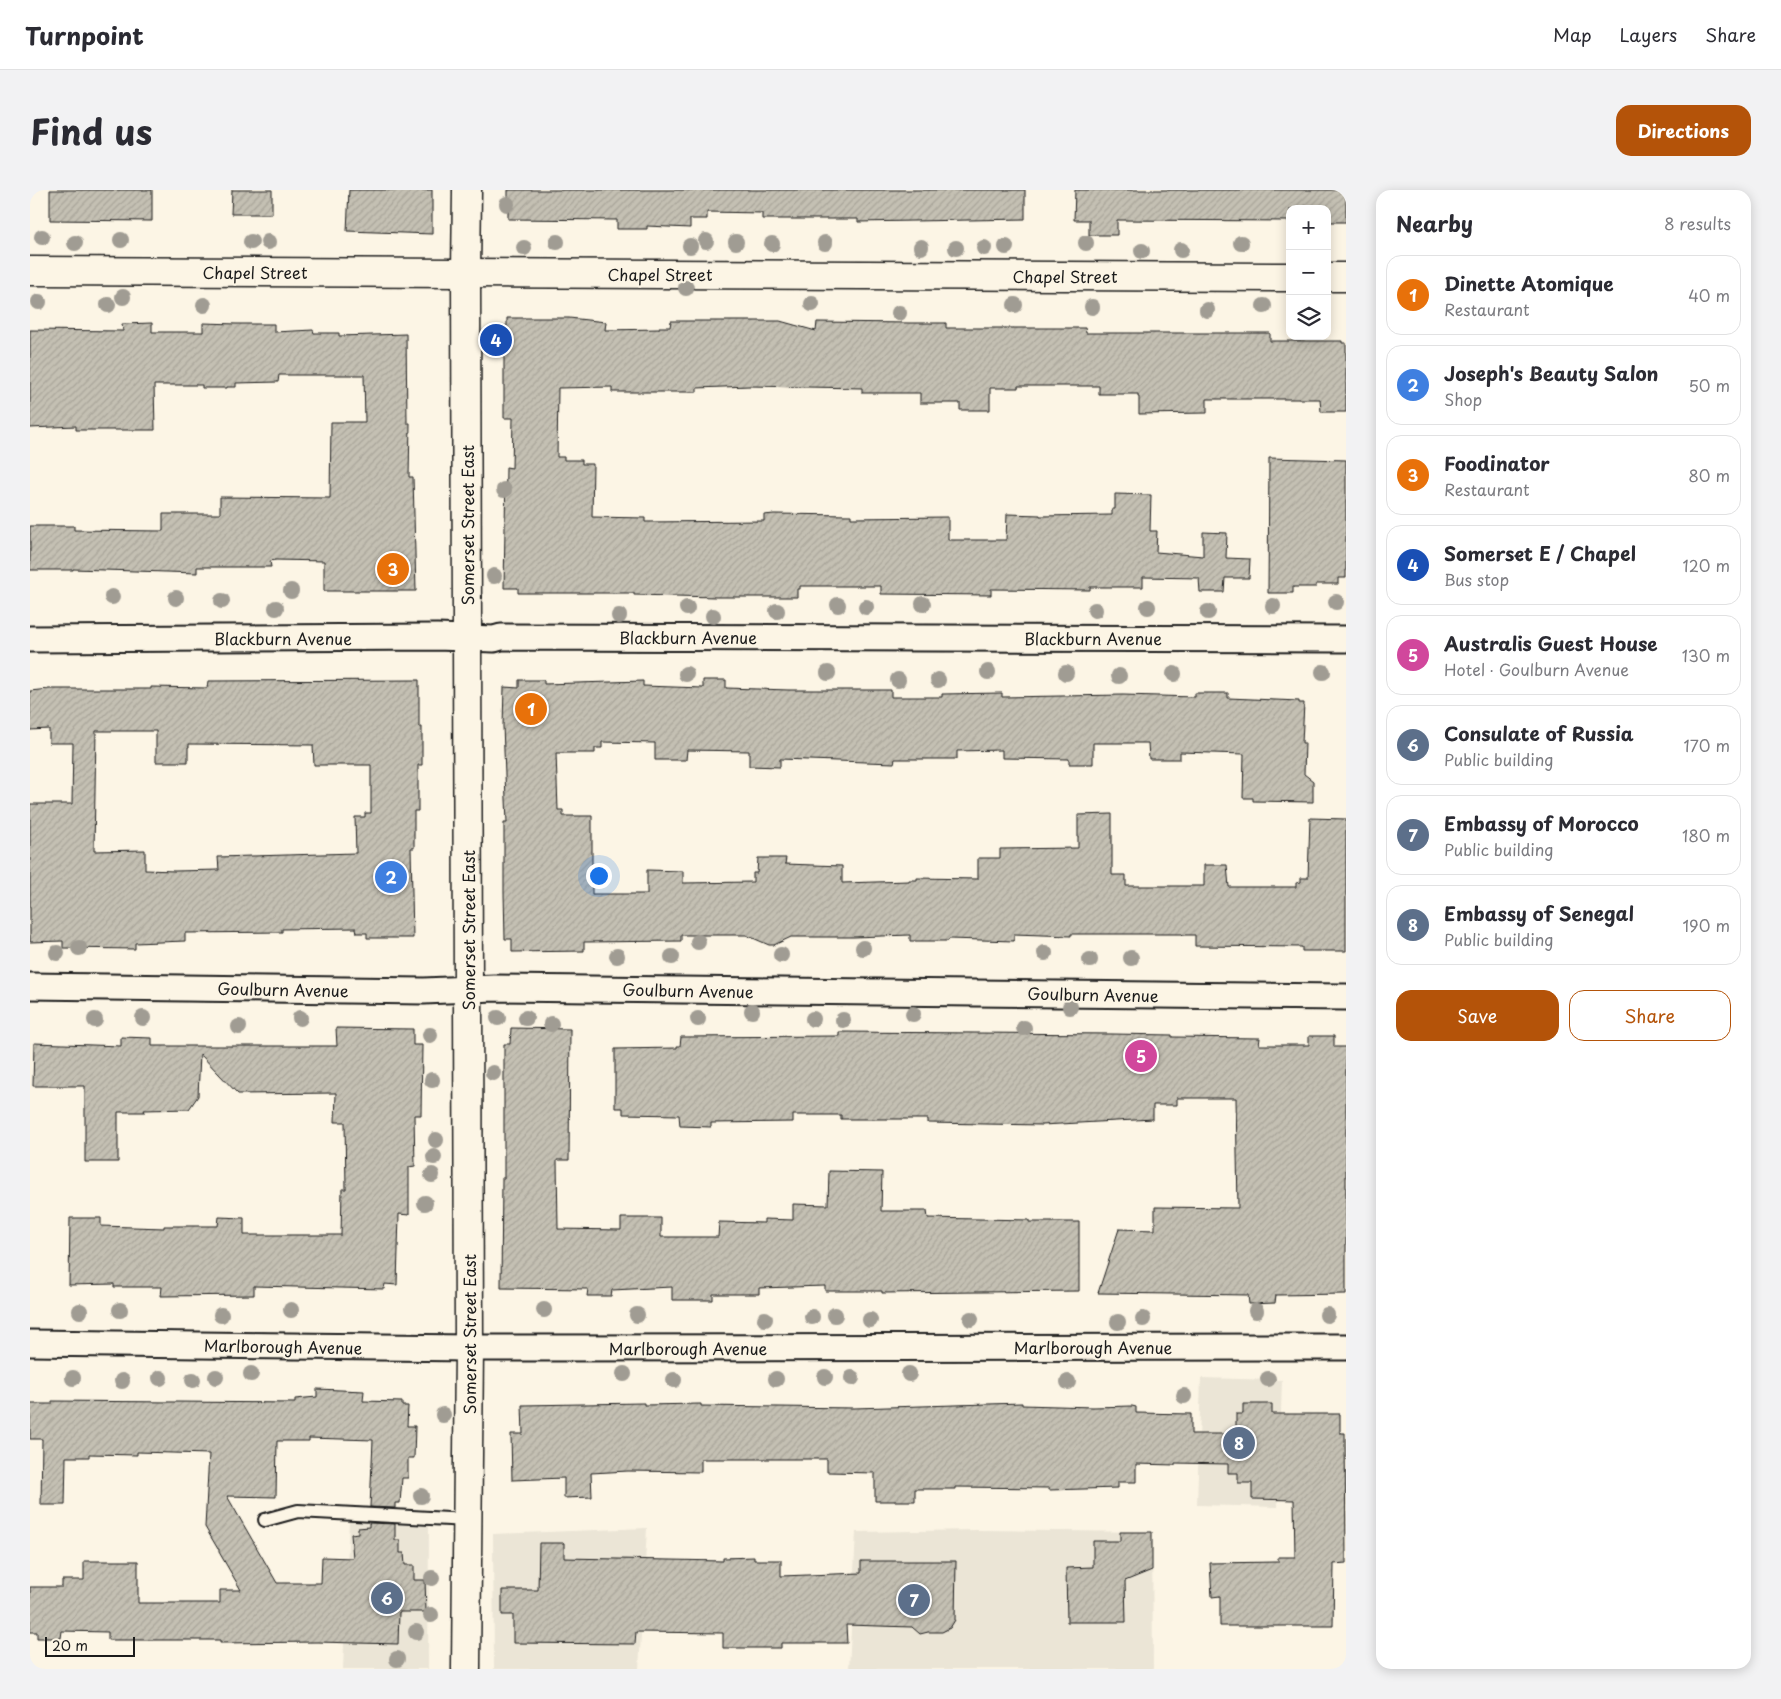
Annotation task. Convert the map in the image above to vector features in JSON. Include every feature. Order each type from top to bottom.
[{"type":"street","name":"Somerset Street East","points":[[466,1669],[469,1348],[467,190]]},
{"type":"street","name":"Chapel Street","points":[[30,271],[1286,277]]},
{"type":"street","points":[[1331,277],[1346,277]]},
{"type":"street","name":"Blackburn Avenue","points":[[30,638],[1346,639]]},
{"type":"street","name":"Goulburn Avenue","points":[[30,986],[424,991],[494,988],[1346,997]]},
{"type":"street","name":"Marlborough Avenue","points":[[30,1343],[469,1348],[1346,1347]]},
{"type":"lane","points":[[266,1520],[298,1511],[468,1520]]},
{"type":"shaded area","points":[[1201,1378],[1282,1380],[1278,1507],[1197,1505]]},
{"type":"shaded area","points":[[349,1521],[429,1526],[428,1669],[343,1669]]},
{"type":"shaded area","points":[[647,1528],[639,1669],[494,1669],[493,1534]]},
{"type":"shaded area","points":[[977,1530],[1152,1532],[1153,1669],[849,1669],[856,1532]]},
{"type":"building","points":[[50,190],[152,190],[152,221],[50,220]]},
{"type":"building","points":[[232,190],[272,190],[272,214],[231,214]]},
{"type":"building","points":[[349,190],[432,190],[432,234],[347,231]]},
{"type":"building","points":[[508,190],[1025,190],[1025,219],[858,222],[858,219],[762,219],[762,213],[707,212],[707,219],[690,219],[690,228],[647,226],[647,229],[617,229],[617,220],[508,219]]},
{"type":"building","points":[[1075,190],[1346,190],[1346,222],[1331,222],[1331,205],[1286,205],[1286,221],[1117,220],[1117,235],[1089,235],[1089,220],[1074,220]]},
{"type":"building","points":[[507,318],[569,318],[606,322],[605,330],[659,329],[659,327],[670,327],[671,321],[780,321],[816,331],[817,322],[946,323],[946,328],[1085,328],[1086,333],[1270,333],[1270,341],[1342,341],[1342,343],[1346,343],[1346,412],[1321,412],[1320,399],[1207,399],[1207,413],[1139,414],[1138,394],[1099,394],[1099,386],[990,388],[990,410],[960,410],[960,403],[920,403],[920,393],[862,393],[862,388],[749,386],[697,388],[697,392],[612,392],[612,387],[558,388],[557,457],[564,457],[564,460],[582,460],[582,464],[593,464],[592,517],[645,518],[645,522],[764,521],[764,515],[774,514],[851,515],[851,518],[948,517],[948,540],[1006,540],[1007,514],[1040,516],[1112,515],[1112,509],[1115,509],[1115,494],[1151,495],[1150,531],[1157,531],[1156,552],[1203,556],[1203,532],[1227,533],[1226,558],[1250,559],[1249,578],[1225,578],[1224,592],[1200,592],[1199,578],[1143,577],[1143,587],[1090,587],[1090,590],[991,589],[991,595],[881,594],[881,586],[800,586],[800,589],[797,589],[797,597],[634,595],[634,593],[518,593],[518,588],[504,588],[506,467],[512,468],[513,418],[504,418],[504,326],[507,326]]},
{"type":"building","points":[[152,323],[152,332],[203,332],[203,323],[274,324],[274,332],[313,330],[314,333],[339,333],[339,336],[406,334],[407,423],[410,423],[409,477],[413,477],[416,591],[324,591],[324,561],[276,560],[270,561],[271,567],[197,567],[197,573],[73,569],[30,570],[30,526],[74,526],[74,530],[163,531],[163,514],[220,514],[220,497],[330,498],[331,422],[365,422],[364,375],[279,375],[278,382],[236,383],[236,387],[227,388],[202,388],[202,385],[154,385],[155,430],[76,430],[76,426],[30,428],[30,330],[123,331],[122,324]]},
{"type":"building","points":[[1269,458],[1346,460],[1346,578],[1338,578],[1338,584],[1316,584],[1316,587],[1293,587],[1293,593],[1268,593]]},
{"type":"building","points":[[419,680],[419,727],[422,727],[422,765],[418,765],[418,811],[414,811],[414,848],[411,848],[413,938],[367,938],[367,933],[357,933],[356,928],[282,929],[282,932],[185,933],[185,941],[135,943],[135,949],[63,948],[63,941],[30,942],[30,804],[72,804],[73,743],[49,743],[49,729],[30,730],[30,691],[49,689],[151,689],[151,687],[207,688],[208,681]],"holes":[[[96,731],[156,731],[156,762],[188,762],[189,744],[313,745],[314,765],[371,765],[371,813],[365,813],[365,817],[355,817],[356,853],[218,857],[219,870],[175,871],[145,870],[145,850],[94,851]]]},
{"type":"building","points":[[519,680],[544,680],[544,684],[643,681],[643,686],[703,688],[703,680],[726,680],[726,688],[891,690],[891,697],[942,697],[942,694],[1002,693],[1002,697],[1123,695],[1195,697],[1195,693],[1228,693],[1228,698],[1299,701],[1299,703],[1304,703],[1302,743],[1305,743],[1304,774],[1313,781],[1313,802],[1253,801],[1253,798],[1243,798],[1244,754],[1180,752],[1180,759],[1149,759],[1148,743],[1093,743],[1093,764],[1069,764],[1069,759],[1002,758],[1002,750],[957,751],[957,759],[895,759],[894,763],[780,759],[780,767],[749,766],[749,751],[687,750],[686,760],[655,760],[655,743],[602,742],[602,748],[595,748],[595,753],[556,753],[558,810],[563,810],[563,816],[592,816],[592,894],[647,894],[647,870],[683,871],[683,883],[753,882],[753,873],[757,873],[758,858],[786,858],[785,864],[842,866],[842,883],[909,881],[917,880],[917,878],[978,879],[978,858],[1000,858],[1000,849],[1078,848],[1078,815],[1112,814],[1112,875],[1126,875],[1126,886],[1204,886],[1204,865],[1227,865],[1229,887],[1296,887],[1296,883],[1301,882],[1301,878],[1308,878],[1310,818],[1346,819],[1346,951],[1302,951],[1302,947],[1195,946],[1195,935],[1182,934],[1071,934],[1071,936],[1014,934],[1014,941],[949,939],[948,941],[910,941],[910,935],[791,937],[774,945],[769,945],[746,935],[681,935],[681,941],[584,942],[584,951],[512,952],[512,939],[505,939],[504,823],[507,823],[503,726],[504,687],[519,688]]},
{"type":"building","points":[[336,1028],[413,1029],[413,1045],[422,1045],[421,1115],[414,1115],[415,1166],[409,1167],[409,1215],[399,1214],[397,1285],[385,1284],[384,1289],[254,1286],[254,1295],[161,1296],[162,1287],[114,1287],[114,1284],[69,1285],[70,1218],[101,1218],[101,1226],[164,1228],[164,1226],[218,1226],[219,1217],[244,1218],[244,1235],[341,1235],[342,1189],[346,1189],[345,1122],[335,1122],[336,1093],[238,1094],[200,1054],[198,1096],[189,1109],[118,1112],[118,1162],[85,1162],[85,1086],[33,1086],[34,1043],[121,1046],[121,1037],[152,1038],[152,1046],[337,1046]]},
{"type":"building","points":[[511,1028],[570,1029],[569,1160],[557,1160],[558,1229],[621,1230],[621,1218],[661,1218],[661,1237],[718,1237],[719,1222],[764,1223],[764,1219],[793,1220],[793,1204],[828,1205],[829,1171],[882,1172],[881,1211],[927,1211],[928,1218],[1079,1222],[1079,1291],[882,1293],[882,1291],[825,1291],[825,1286],[759,1288],[759,1294],[713,1294],[713,1300],[672,1300],[672,1287],[612,1290],[611,1296],[587,1296],[588,1289],[501,1288],[502,1178],[504,1178],[504,1044],[510,1044]]},
{"type":"building","points":[[839,1032],[1172,1035],[1172,1037],[1260,1038],[1259,1045],[1309,1045],[1309,1036],[1334,1036],[1334,1047],[1346,1047],[1346,1294],[1276,1295],[1275,1303],[1249,1304],[1248,1295],[1098,1293],[1119,1229],[1155,1230],[1155,1207],[1238,1208],[1236,1098],[1177,1098],[1177,1105],[1153,1105],[1153,1119],[1042,1125],[928,1123],[928,1119],[841,1119],[841,1115],[793,1115],[793,1122],[711,1123],[711,1127],[680,1126],[679,1115],[623,1114],[623,1108],[615,1108],[615,1049],[677,1048],[677,1046],[680,1046],[681,1037],[839,1036]]},
{"type":"building","points":[[317,1389],[364,1391],[363,1401],[402,1402],[402,1406],[408,1406],[407,1426],[415,1426],[414,1458],[408,1458],[408,1478],[402,1478],[400,1503],[395,1503],[395,1508],[370,1507],[373,1440],[309,1438],[309,1441],[277,1441],[276,1497],[227,1496],[277,1583],[321,1583],[322,1557],[353,1558],[351,1534],[358,1533],[358,1528],[369,1527],[369,1523],[395,1524],[395,1540],[400,1540],[400,1553],[404,1553],[405,1565],[414,1565],[414,1580],[425,1580],[426,1612],[399,1612],[398,1644],[317,1642],[220,1643],[220,1640],[108,1640],[108,1632],[62,1631],[61,1638],[37,1638],[37,1632],[30,1632],[30,1587],[62,1587],[62,1580],[84,1580],[84,1561],[138,1561],[138,1603],[220,1603],[220,1590],[241,1590],[205,1527],[209,1454],[137,1452],[137,1455],[89,1454],[89,1457],[66,1457],[65,1505],[41,1505],[42,1439],[30,1439],[30,1404],[52,1404],[52,1401],[295,1403],[295,1399],[317,1397]]},
{"type":"building","points":[[644,1403],[644,1405],[701,1404],[701,1406],[854,1408],[1022,1403],[1022,1405],[1093,1407],[1132,1406],[1136,1407],[1136,1413],[1191,1414],[1191,1434],[1236,1434],[1236,1414],[1243,1414],[1243,1404],[1272,1404],[1272,1414],[1340,1414],[1340,1433],[1345,1433],[1346,1563],[1334,1564],[1333,1626],[1220,1626],[1220,1596],[1212,1597],[1210,1563],[1278,1562],[1278,1557],[1295,1557],[1294,1500],[1252,1499],[1252,1483],[1238,1483],[1238,1473],[1228,1473],[1228,1464],[1136,1464],[1136,1482],[1118,1482],[1118,1488],[1049,1490],[1049,1488],[955,1487],[955,1489],[915,1489],[915,1501],[875,1501],[875,1473],[827,1472],[827,1459],[701,1459],[701,1472],[628,1471],[591,1473],[592,1497],[564,1498],[564,1478],[512,1480],[511,1434],[523,1434],[522,1405]]},
{"type":"building","points":[[1120,1532],[1152,1532],[1152,1570],[1125,1581],[1126,1622],[1067,1622],[1066,1568],[1093,1567],[1093,1541],[1120,1541]]},
{"type":"building","points":[[539,1543],[564,1543],[564,1558],[723,1561],[723,1558],[754,1557],[754,1560],[781,1560],[781,1576],[861,1573],[861,1561],[956,1561],[955,1620],[950,1628],[942,1632],[920,1634],[912,1627],[846,1625],[847,1643],[781,1643],[781,1648],[723,1648],[723,1633],[636,1632],[635,1644],[513,1643],[513,1615],[502,1615],[502,1590],[538,1590]]},
{"type":"place","name":"Somerset E / Chapel","points":[[496,340]]},
{"type":"place","name":"Foodinator","points":[[393,569]]},
{"type":"place","name":"Dinette Atomique","points":[[531,709]]},
{"type":"place","name":"Joseph's Beauty Salon","points":[[391,877]]},
{"type":"place","name":"Australis Guest House","points":[[1141,1056]]},
{"type":"place","name":"Embassy of Senegal","points":[[1239,1443]]},
{"type":"place","name":"Consulate of Russia","points":[[387,1598]]},
{"type":"place","name":"Embassy of Morocco","points":[[914,1600]]}]
